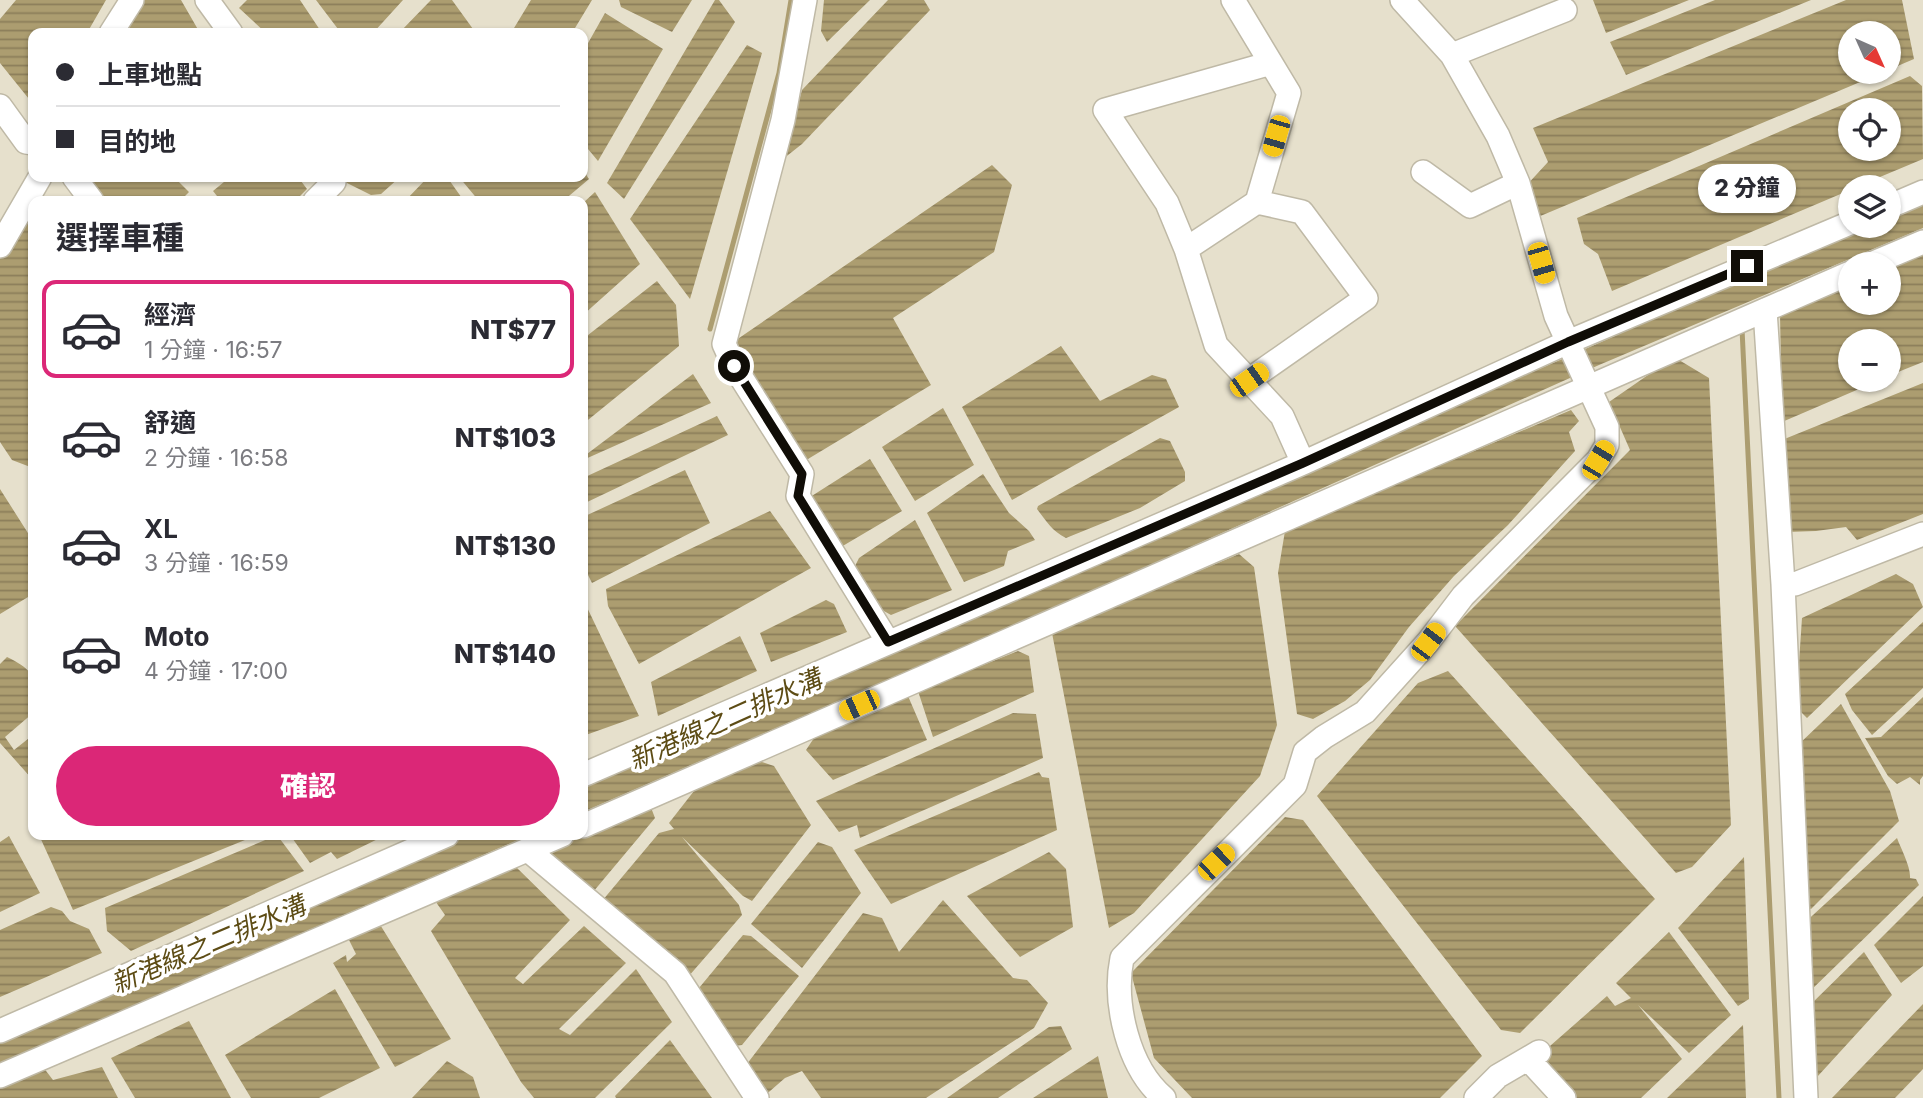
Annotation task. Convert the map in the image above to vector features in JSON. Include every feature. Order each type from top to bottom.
[{"type":"street","points":[[114,28],[132,0]]},
{"type":"street","points":[[206,0],[227,28]]},
{"type":"street","points":[[805,0],[783,120],[724,344],[734,366],[802,474],[798,496],[888,642]]},
{"type":"street","points":[[1186,249],[1257,202],[1289,93],[1233,0]]},
{"type":"street","points":[[1153,1094],[1128,1045],[1119,973],[1122,958],[1295,785],[1306,752],[1324,737],[1365,712],[1428,642],[1463,596],[1598,460],[1607,445],[1607,426],[1556,316],[1518,183],[1498,136],[1452,55],[1402,0]]},
{"type":"street","points":[[1452,55],[1565,10]]},
{"type":"street","points":[[1271,63],[1105,110],[1167,203],[1186,249],[1216,345],[1282,416],[1303,463]]},
{"type":"street","points":[[0,106],[28,142]]},
{"type":"street","points":[[1423,172],[1470,206],[1518,183]]},
{"type":"street","points":[[320,196],[334,182]]},
{"type":"street","points":[[1901,201],[1923,192]]},
{"type":"street","points":[[0,246],[28,198]]},
{"type":"street","points":[[1249,380],[1366,298],[1302,212],[1257,202]]},
{"type":"street","points":[[588,773],[1303,463],[1568,342],[1838,228]]},
{"type":"street","points":[[1899,252],[1923,242]]},
{"type":"street","points":[[588,823],[1838,278]]},
{"type":"street","points":[[1765,310],[1783,584],[1806,1098]]},
{"type":"street","points":[[1783,584],[1795,584],[1923,534]]},
{"type":"street","points":[[0,1031],[436,840]]},
{"type":"street","points":[[0,1076],[551,840]]},
{"type":"street","points":[[528,850],[675,973],[757,1098]]},
{"type":"street","points":[[1476,1098],[1498,1076],[1534,1055],[1564,1098]]},
{"type":"shaded area","points":[[16,0],[106,0],[90,28],[28,28],[28,98],[0,63],[0,19]]},
{"type":"shaded area","points":[[142,0],[181,0],[197,28],[125,28]]},
{"type":"shaded area","points":[[247,0],[300,0],[319,28],[261,28],[239,8]]},
{"type":"shaded area","points":[[316,0],[403,0],[378,28],[337,28]]},
{"type":"shaded area","points":[[431,0],[452,0],[472,28],[404,28]]},
{"type":"shaded area","points":[[531,0],[592,0],[575,28],[514,28]]},
{"type":"shaded area","points":[[619,0],[692,0],[672,32],[621,7]]},
{"type":"shaded area","points":[[715,0],[719,0],[735,22],[624,199],[607,183]]},
{"type":"shaded area","points":[[824,0],[870,0],[827,42],[821,31]]},
{"type":"shaded area","points":[[888,0],[924,0],[930,10],[802,144],[783,159],[802,90]]},
{"type":"shaded area","points":[[1593,0],[1689,0],[1606,33]]},
{"type":"shaded area","points":[[1715,0],[1811,0],[1626,75],[1610,42]]},
{"type":"shaded area","points":[[1846,0],[1902,0],[1914,59],[1901,64],[1901,21],[1838,21],[1838,84],[1855,84],[1538,217],[1523,189],[1548,162],[1533,128]]},
{"type":"shaded area","points":[[605,13],[663,49],[598,161],[588,149],[588,43]]},
{"type":"shaded area","points":[[747,45],[762,53],[690,299],[630,219]]},
{"type":"shaded area","points":[[1910,76],[1922,86],[1923,159],[1885,175],[1838,175],[1838,195],[1612,291],[1598,254],[1584,244],[1577,218],[1838,107],[1838,161],[1901,161],[1901,98],[1858,98],[1891,84],[1901,84],[1901,80]]},
{"type":"shaded area","points":[[992,165],[1012,185],[994,252],[893,318],[931,385],[798,465],[723,349]]},
{"type":"shaded area","points":[[88,182],[179,182],[189,192],[185,196],[97,196]]},
{"type":"shaded area","points":[[224,182],[302,182],[307,189],[300,196],[217,196],[213,191]]},
{"type":"shaded area","points":[[345,182],[394,182],[381,194],[371,195]]},
{"type":"shaded area","points":[[423,182],[451,182],[460,196],[410,196]]},
{"type":"shaded area","points":[[463,182],[585,182],[569,196],[475,196]]},
{"type":"shaded area","points":[[595,192],[640,264],[588,311],[588,198]]},
{"type":"shaded area","points":[[1923,199],[1923,228],[1901,237],[1901,208]]},
{"type":"shaded area","points":[[28,212],[28,466],[12,460],[0,442],[0,259]]},
{"type":"shaded area","points":[[1838,237],[1899,238],[1866,252],[1838,252],[1838,264],[1599,365],[1067,602],[588,810],[588,782]]},
{"type":"shaded area","points":[[1923,252],[1923,362],[1901,371],[1901,329],[1838,329],[1838,392],[1852,392],[1782,422],[1780,314],[1838,289],[1838,315],[1901,315],[1901,261]]},
{"type":"shaded area","points":[[657,281],[676,305],[679,346],[588,420],[588,335]]},
{"type":"shaded area","points":[[1061,346],[1100,401],[1152,375],[1166,379],[1179,407],[1012,500],[962,407]]},
{"type":"shaded area","points":[[1674,357],[1709,378],[1731,825],[1692,867],[1676,873],[1455,626],[1630,450],[1609,402]]},
{"type":"shaded area","points":[[693,374],[711,403],[588,458],[588,453]]},
{"type":"shaded area","points":[[1923,383],[1923,514],[1857,540],[1846,527],[1787,532],[1782,440]]},
{"type":"shaded area","points":[[943,408],[974,465],[915,501],[882,447]]},
{"type":"shaded area","points":[[1571,410],[1579,421],[1569,432],[1575,451],[1508,525],[1454,576],[1409,627],[1370,680],[1345,701],[1313,719],[1297,714],[1278,573],[1285,531]]},
{"type":"shaded area","points":[[717,416],[728,435],[588,502],[588,476]]},
{"type":"shaded area","points":[[1160,438],[1170,441],[1185,472],[1185,481],[1140,508],[1066,538],[1053,529],[1037,509],[1038,506]]},
{"type":"shaded area","points":[[870,459],[902,511],[841,547],[807,499]]},
{"type":"shaded area","points":[[685,470],[710,523],[592,583],[588,575],[588,515]]},
{"type":"shaded area","points":[[983,474],[1009,513],[1035,540],[1008,551],[1004,566],[964,582],[927,513]]},
{"type":"shaded area","points":[[0,489],[28,533],[28,597],[0,614]]},
{"type":"shaded area","points":[[770,511],[811,568],[639,664],[608,606],[606,589]]},
{"type":"shaded area","points":[[915,520],[952,590],[891,615],[875,606],[854,568],[859,558]]},
{"type":"shaded area","points":[[1239,554],[1254,567],[1277,725],[1260,776],[1134,913],[1109,928],[1052,633]]},
{"type":"shaded area","points":[[1896,574],[1913,584],[1923,607],[1807,718],[1796,707],[1802,618]]},
{"type":"shaded area","points":[[826,600],[834,604],[847,632],[771,662],[760,633]]},
{"type":"shaded area","points":[[588,609],[639,716],[588,734]]},
{"type":"shaded area","points":[[1923,622],[1923,688],[1872,735],[1852,710],[1845,694]]},
{"type":"shaded area","points":[[740,636],[757,671],[658,716],[651,682]]},
{"type":"shaded area","points":[[1018,651],[1029,656],[1034,692],[933,737],[918,691]]},
{"type":"shaded area","points":[[7,657],[28,671],[28,717],[5,737],[14,750],[28,739],[28,774],[0,743],[0,664]]},
{"type":"shaded area","points":[[1448,671],[1655,899],[1520,1033],[1501,1030],[1317,796],[1418,683]]},
{"type":"shaded area","points":[[908,696],[927,740],[833,780],[806,750],[816,735]]},
{"type":"shaded area","points":[[1923,697],[1923,776],[1920,785],[1910,777],[1897,784],[1888,776],[1865,738],[1881,737]]},
{"type":"shaded area","points":[[1841,704],[1890,791],[1899,821],[1811,909],[1798,904],[1798,745]]},
{"type":"shaded area","points":[[1013,713],[1036,714],[1043,758],[860,838],[857,825],[839,832],[816,801]]},
{"type":"shaded area","points":[[756,760],[774,766],[811,825],[752,901],[743,896],[682,837],[739,905],[742,915],[688,977],[602,901],[659,833],[674,829],[669,823],[701,782]]},
{"type":"shaded area","points":[[1039,772],[1042,777],[1049,778],[1057,830],[891,904],[854,850]]},
{"type":"shaded area","points":[[650,805],[655,818],[588,898],[542,852],[570,840],[588,840],[588,832]]},
{"type":"shaded area","points":[[1285,817],[1303,820],[1482,1056],[1440,1098],[1192,1098],[1154,1058],[1131,973]]},
{"type":"shaded area","points":[[9,836],[40,893],[0,912],[0,842]]},
{"type":"shaded area","points":[[1897,838],[1910,878],[1916,879],[1919,885],[1806,995],[1801,926]]},
{"type":"shaded area","points":[[41,840],[245,840],[73,910]]},
{"type":"shaded area","points":[[265,840],[281,840],[304,871],[131,951],[107,931],[105,908]]},
{"type":"shaded area","points":[[294,840],[376,840],[337,859],[331,852],[310,863]]},
{"type":"shaded area","points":[[455,840],[518,840],[0,1063],[0,1038]]},
{"type":"shaded area","points":[[818,842],[832,847],[861,893],[802,968],[751,924]]},
{"type":"shaded area","points":[[1049,852],[1066,869],[1073,927],[1020,957],[967,896]]},
{"type":"shaded area","points":[[1744,857],[1749,999],[1738,1006],[1678,928]]},
{"type":"shaded area","points":[[515,866],[570,920],[515,978],[523,984],[584,926],[626,963],[559,1029],[570,1035],[636,969],[672,1022],[595,1098],[534,1098],[521,1082],[431,931],[445,915],[431,895]]},
{"type":"shaded area","points":[[1923,896],[1923,966],[1901,983],[1874,945]]},
{"type":"shaded area","points":[[943,900],[1013,978],[1027,980],[1048,1003],[1034,1028],[926,1098],[821,1098],[802,1071],[785,1078],[762,1098],[740,1073],[863,913],[882,918],[899,952]]},
{"type":"shaded area","points":[[51,907],[62,911],[70,921],[89,929],[102,953],[0,997],[0,930]]},
{"type":"shaded area","points":[[379,923],[451,1039],[395,1067],[333,963],[346,955],[347,962],[356,954],[347,936]]},
{"type":"shaded area","points":[[1669,932],[1731,1015],[1689,1053],[1638,1005],[1682,1059],[1641,1098],[1566,1098],[1539,1069],[1542,1053],[1607,996],[1615,1006],[1631,998],[1616,983]]},
{"type":"shaded area","points":[[743,935],[751,936],[799,976],[742,1045],[724,1047],[694,994]]},
{"type":"shaded area","points":[[1864,952],[1892,995],[1807,1088],[1807,1008]]},
{"type":"shaded area","points":[[335,989],[380,1068],[319,1098],[251,1098],[225,1055]]},
{"type":"shaded area","points":[[1923,1004],[1923,1069],[1895,1098],[1832,1098]]},
{"type":"shaded area","points":[[189,1021],[231,1098],[135,1098],[111,1058]]},
{"type":"shaded area","points":[[1743,1025],[1746,1098],[1667,1098]]},
{"type":"shaded area","points":[[1061,1026],[1072,1049],[998,1098],[947,1098],[1049,1027]]},
{"type":"shaded area","points":[[670,1040],[712,1098],[616,1098],[615,1096]]},
{"type":"shaded area","points":[[1098,1056],[1108,1098],[1033,1098]]},
{"type":"shaded area","points":[[447,1061],[473,1077],[480,1098],[412,1098]]},
{"type":"shaded area","points":[[43,1067],[53,1080],[102,1067],[118,1098],[0,1098],[0,1086]]},
{"type":"waterway","points":[[710,329],[779,73],[791,0]]},
{"type":"waterway","points":[[1742,329],[1779,1098]]},
{"type":"route","points":[[734,366],[802,474],[798,496],[888,642],[1303,463],[1568,342],[1747,266]]},
{"type":"water label","name":"新港線之二排水溝","points":[[725,719]]},
{"type":"water label","name":"新港線之二排水溝","points":[[208,944]]}]
